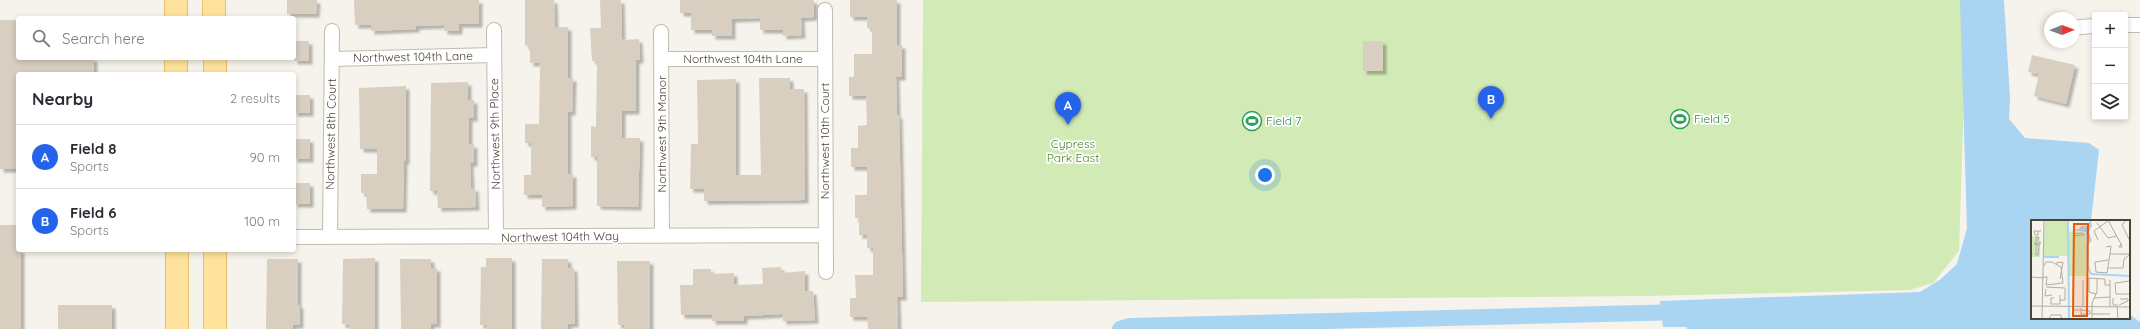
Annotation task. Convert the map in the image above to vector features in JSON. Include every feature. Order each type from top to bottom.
[{"type":"main road","points":[[176,0],[176,16]]},
{"type":"main road","points":[[214,0],[214,16]]},
{"type":"main road","points":[[176,60],[176,72]]},
{"type":"main road","points":[[215,60],[215,72]]},
{"type":"main road","points":[[177,252],[177,329]]},
{"type":"main road","points":[[215,252],[215,329]]},
{"type":"street","name":"Northwest 10th Court","points":[[825,10],[826,272]]},
{"type":"street","points":[[2128,25],[2140,25]]},
{"type":"street","points":[[2080,27],[2092,26]]},
{"type":"street","name":"Northwest 9th Place","points":[[494,30],[496,237]]},
{"type":"street","name":"Northwest 8th Court","points":[[330,237],[332,31]]},
{"type":"street","name":"Northwest 9th Manor","points":[[661,32],[662,236]]},
{"type":"street","name":"Northwest 104th Lane","points":[[332,58],[494,54]]},
{"type":"street","name":"Northwest 104th Lane","points":[[662,59],[825,59]]},
{"type":"street","name":"Northwest 104th Way","points":[[296,237],[825,235]]},
{"type":"green space","name":"Cypress Park East","points":[[923,0],[1967,0],[1959,251],[1933,283],[1910,290],[1644,296],[921,302]]},
{"type":"water","points":[[1960,0],[2004,0],[2010,98],[2009,119],[2025,138],[2089,143],[2099,150],[2091,220],[2031,220],[2031,319],[2130,319],[2130,315],[2140,322],[2140,329],[1687,329],[1687,327],[1663,327],[1660,301],[1920,292],[1941,279],[1957,264],[1967,228]]},
{"type":"building","points":[[287,0],[317,0],[316,14],[287,14]]},
{"type":"building","points":[[354,0],[479,0],[479,24],[459,24],[459,31],[444,31],[444,25],[416,26],[416,29],[371,31],[371,25],[355,25]]},
{"type":"building","points":[[525,0],[554,0],[555,27],[568,27],[568,78],[573,78],[572,112],[568,112],[568,174],[573,174],[573,206],[542,207],[542,195],[524,195],[524,175],[531,175],[531,143],[525,143],[525,124],[539,124],[540,63],[530,63],[530,45],[525,46]]},
{"type":"building","points":[[600,0],[621,0],[622,40],[639,39],[640,60],[636,60],[636,111],[622,111],[622,138],[640,138],[638,207],[597,206],[597,157],[591,157],[591,126],[596,127],[597,61],[592,61],[590,28],[601,28]]},
{"type":"building","points":[[680,0],[814,0],[814,17],[801,18],[802,35],[783,36],[783,30],[760,30],[760,18],[732,19],[732,36],[712,36],[712,30],[691,30],[691,13],[680,13]]},
{"type":"building","points":[[850,0],[897,0],[897,45],[902,45],[902,77],[896,77],[897,115],[899,115],[903,297],[897,297],[898,329],[868,329],[867,317],[850,317],[850,298],[856,298],[855,275],[873,275],[873,248],[867,248],[867,235],[859,235],[859,218],[855,218],[855,195],[867,195],[867,167],[851,167],[851,148],[858,148],[858,126],[867,125],[866,96],[849,96],[849,77],[854,77],[854,54],[872,54],[872,28],[867,28],[867,17],[850,17]]},
{"type":"building","points":[[0,20],[16,20],[16,60],[94,60],[94,72],[16,72],[16,169],[0,169]]},
{"type":"building","points":[[296,41],[309,41],[309,61],[294,61],[296,60]]},
{"type":"building","points":[[1363,41],[1383,41],[1383,71],[1363,71]]},
{"type":"building","points":[[2032,55],[2075,65],[2066,104],[2034,96],[2039,74],[2028,72]]},
{"type":"building","points":[[759,78],[790,78],[790,89],[804,89],[805,200],[704,201],[704,189],[690,189],[691,144],[698,144],[697,80],[736,79],[736,175],[761,175]]},
{"type":"building","points":[[468,82],[468,100],[474,100],[474,118],[469,118],[469,145],[474,144],[474,163],[470,163],[471,188],[475,188],[476,207],[438,208],[437,191],[430,191],[431,83]]},
{"type":"building","points":[[406,86],[406,161],[404,161],[403,209],[367,209],[366,193],[361,193],[361,174],[377,174],[377,149],[360,149],[359,88]]},
{"type":"building","points":[[296,95],[310,95],[310,113],[296,113]]},
{"type":"building","points":[[296,139],[310,139],[310,159],[296,159]]},
{"type":"building","points":[[296,183],[310,183],[310,204],[296,204]]},
{"type":"building","points":[[0,225],[16,225],[16,252],[21,252],[21,329],[0,329]]},
{"type":"building","points":[[375,258],[375,329],[349,329],[349,325],[342,324],[343,259]]},
{"type":"building","points":[[486,258],[512,258],[512,329],[487,329],[486,325],[480,325],[481,267],[486,267]]},
{"type":"building","points":[[267,259],[298,259],[298,305],[300,305],[300,325],[293,325],[293,329],[266,329]]},
{"type":"building","points":[[400,259],[431,259],[431,268],[437,268],[437,324],[431,324],[431,329],[401,329]]},
{"type":"building","points":[[542,259],[568,259],[568,268],[574,268],[575,324],[568,324],[568,329],[541,329]]},
{"type":"building","points":[[617,261],[650,261],[650,329],[624,329],[624,325],[618,325]]},
{"type":"building","points":[[781,267],[781,273],[805,271],[805,291],[813,291],[815,320],[783,321],[782,314],[744,316],[744,321],[712,321],[712,315],[681,315],[680,285],[693,285],[693,269],[711,269],[711,274],[734,273],[734,285],[763,284],[762,268]]},
{"type":"building","points":[[58,305],[112,305],[112,329],[58,329]]},
{"type":"waterway","points":[[1120,329],[1130,326],[1682,312]]},
{"type":"place","name":"Field 6","points":[[1491,119]]},
{"type":"place","name":"Field 5","points":[[1680,119]]},
{"type":"place","name":"Field 7","points":[[1252,121]]},
{"type":"place","name":"Field 8","points":[[1068,125]]}]
